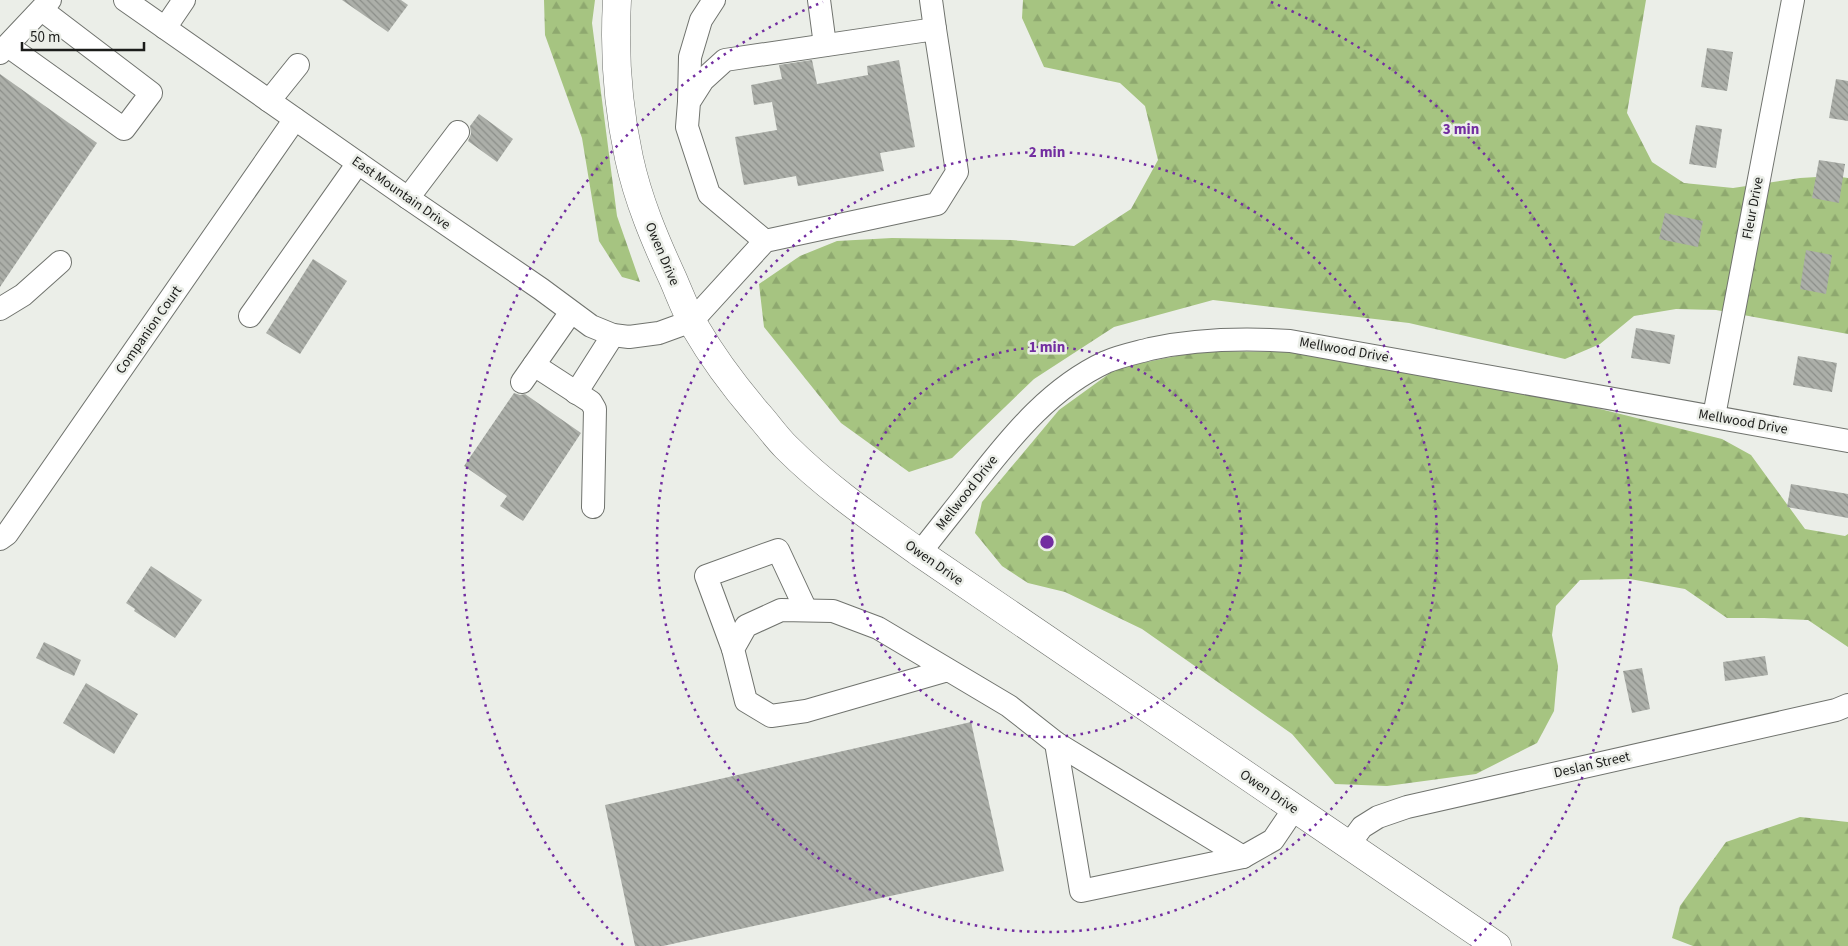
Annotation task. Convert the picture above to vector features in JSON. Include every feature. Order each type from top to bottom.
[{"type":"main road","name":"Owen Drive","points":[[616,0],[618,70],[629,159],[656,243],[692,321],[722,368],[786,447],[823,481],[920,554],[1497,946]]},
{"type":"street","name":"East Mountain Drive","points":[[125,0],[591,326],[613,335],[629,337],[659,333],[692,321]]},
{"type":"street","points":[[165,28],[184,0]]},
{"type":"street","points":[[714,0],[701,20],[690,57],[687,127],[709,194],[765,241]]},
{"type":"street","points":[[819,0],[826,45]]},
{"type":"street","points":[[692,321],[765,241],[938,204],[957,172],[931,0]]},
{"type":"street","name":"Fleur Drive","points":[[1714,416],[1793,0]]},
{"type":"street","points":[[46,5],[151,93],[124,130],[4,49],[46,5]]},
{"type":"street","points":[[689,102],[703,80],[726,60],[935,29]]},
{"type":"street","points":[[269,101],[298,65]]},
{"type":"street","name":"Companion Court","points":[[0,539],[6,534],[296,120]]},
{"type":"street","points":[[408,198],[458,132]]},
{"type":"street","points":[[250,316],[358,163]]},
{"type":"street","points":[[0,309],[23,295],[60,262]]},
{"type":"street","points":[[571,312],[528,373],[576,393],[591,402],[596,414],[593,508]]},
{"type":"street","points":[[576,393],[613,335]]},
{"type":"street","name":"Mellwood Drive","points":[[920,554],[1008,441],[1047,400],[1084,374],[1106,362],[1171,345],[1208,340],[1290,340],[1848,441]]},
{"type":"street","points":[[806,610],[778,550],[706,576],[733,649],[746,701],[771,716],[806,711],[948,670]]},
{"type":"street","points":[[733,649],[746,626],[781,610],[833,611],[878,628],[1009,706],[1056,743],[1243,857]]},
{"type":"street","name":"Deslan Street","points":[[1348,846],[1362,827],[1378,818],[1407,807],[1836,710],[1848,705]]},
{"type":"street","points":[[1056,743],[1080,891],[1243,857],[1273,840],[1294,809]]},
{"type":"green space","points":[[544,0],[595,0],[592,23],[617,216],[640,282],[622,277],[599,241],[582,138],[545,35]]},
{"type":"green space","points":[[1023,0],[1646,0],[1627,113],[1652,162],[1684,183],[1733,188],[1800,178],[1834,176],[1848,178],[1848,334],[1716,310],[1676,309],[1634,316],[1600,344],[1565,359],[1409,323],[1213,300],[1114,327],[1034,379],[952,458],[909,472],[841,423],[764,327],[759,284],[800,256],[837,241],[892,238],[1012,240],[1074,246],[1131,209],[1158,160],[1145,106],[1120,83],[1044,67],[1022,18]]},
{"type":"green space","points":[[1201,351],[1308,352],[1531,392],[1722,439],[1751,455],[1805,529],[1845,536],[1848,534],[1848,647],[1808,620],[1727,618],[1685,589],[1630,579],[1580,580],[1556,606],[1552,635],[1558,666],[1554,711],[1537,743],[1476,774],[1387,786],[1335,784],[1292,734],[1142,629],[1065,592],[1028,583],[1002,566],[975,533],[982,502],[1059,410],[1117,368]]},
{"type":"green space","points":[[1800,817],[1848,822],[1848,946],[1693,946],[1672,938],[1680,906],[1726,842]]},
{"type":"building","points":[[342,0],[401,0],[408,5],[388,32]]},
{"type":"building","points":[[1707,48],[1733,52],[1727,91],[1701,87]]},
{"type":"building","points":[[812,60],[817,84],[868,75],[867,66],[899,60],[915,147],[880,153],[884,171],[798,186],[796,176],[744,185],[735,137],[777,130],[772,102],[754,105],[751,85],[782,79],[779,65]]},
{"type":"building","points":[[0,74],[97,143],[0,287]]},
{"type":"building","points":[[1836,79],[1848,81],[1848,121],[1829,118]]},
{"type":"building","points":[[479,114],[513,139],[497,162],[468,141],[471,134],[470,126]]},
{"type":"building","points":[[1696,125],[1722,129],[1716,168],[1689,164]]},
{"type":"building","points":[[1819,160],[1845,164],[1839,203],[1812,198]]},
{"type":"building","points":[[1665,213],[1703,221],[1698,247],[1659,239]]},
{"type":"building","points":[[1806,250],[1832,255],[1826,294],[1800,289]]},
{"type":"building","points":[[313,259],[347,281],[300,354],[266,333]]},
{"type":"building","points":[[1636,328],[1675,335],[1670,364],[1631,358]]},
{"type":"building","points":[[1798,356],[1837,363],[1832,392],[1793,385]]},
{"type":"building","points":[[514,393],[525,394],[581,433],[523,521],[500,506],[507,496],[464,466]]},
{"type":"building","points":[[1791,484],[1848,494],[1848,518],[1787,507]]},
{"type":"building","points":[[151,566],[202,600],[175,638],[134,611],[135,609],[126,603]]},
{"type":"building","points":[[44,642],[81,660],[74,676],[36,658]]},
{"type":"building","points":[[1765,656],[1768,675],[1725,681],[1723,662]]},
{"type":"building","points":[[1642,668],[1650,709],[1632,713],[1623,671]]},
{"type":"building","points":[[86,683],[138,714],[114,754],[63,723]]},
{"type":"building","points":[[971,722],[1004,871],[663,946],[635,946],[605,805]]}]
